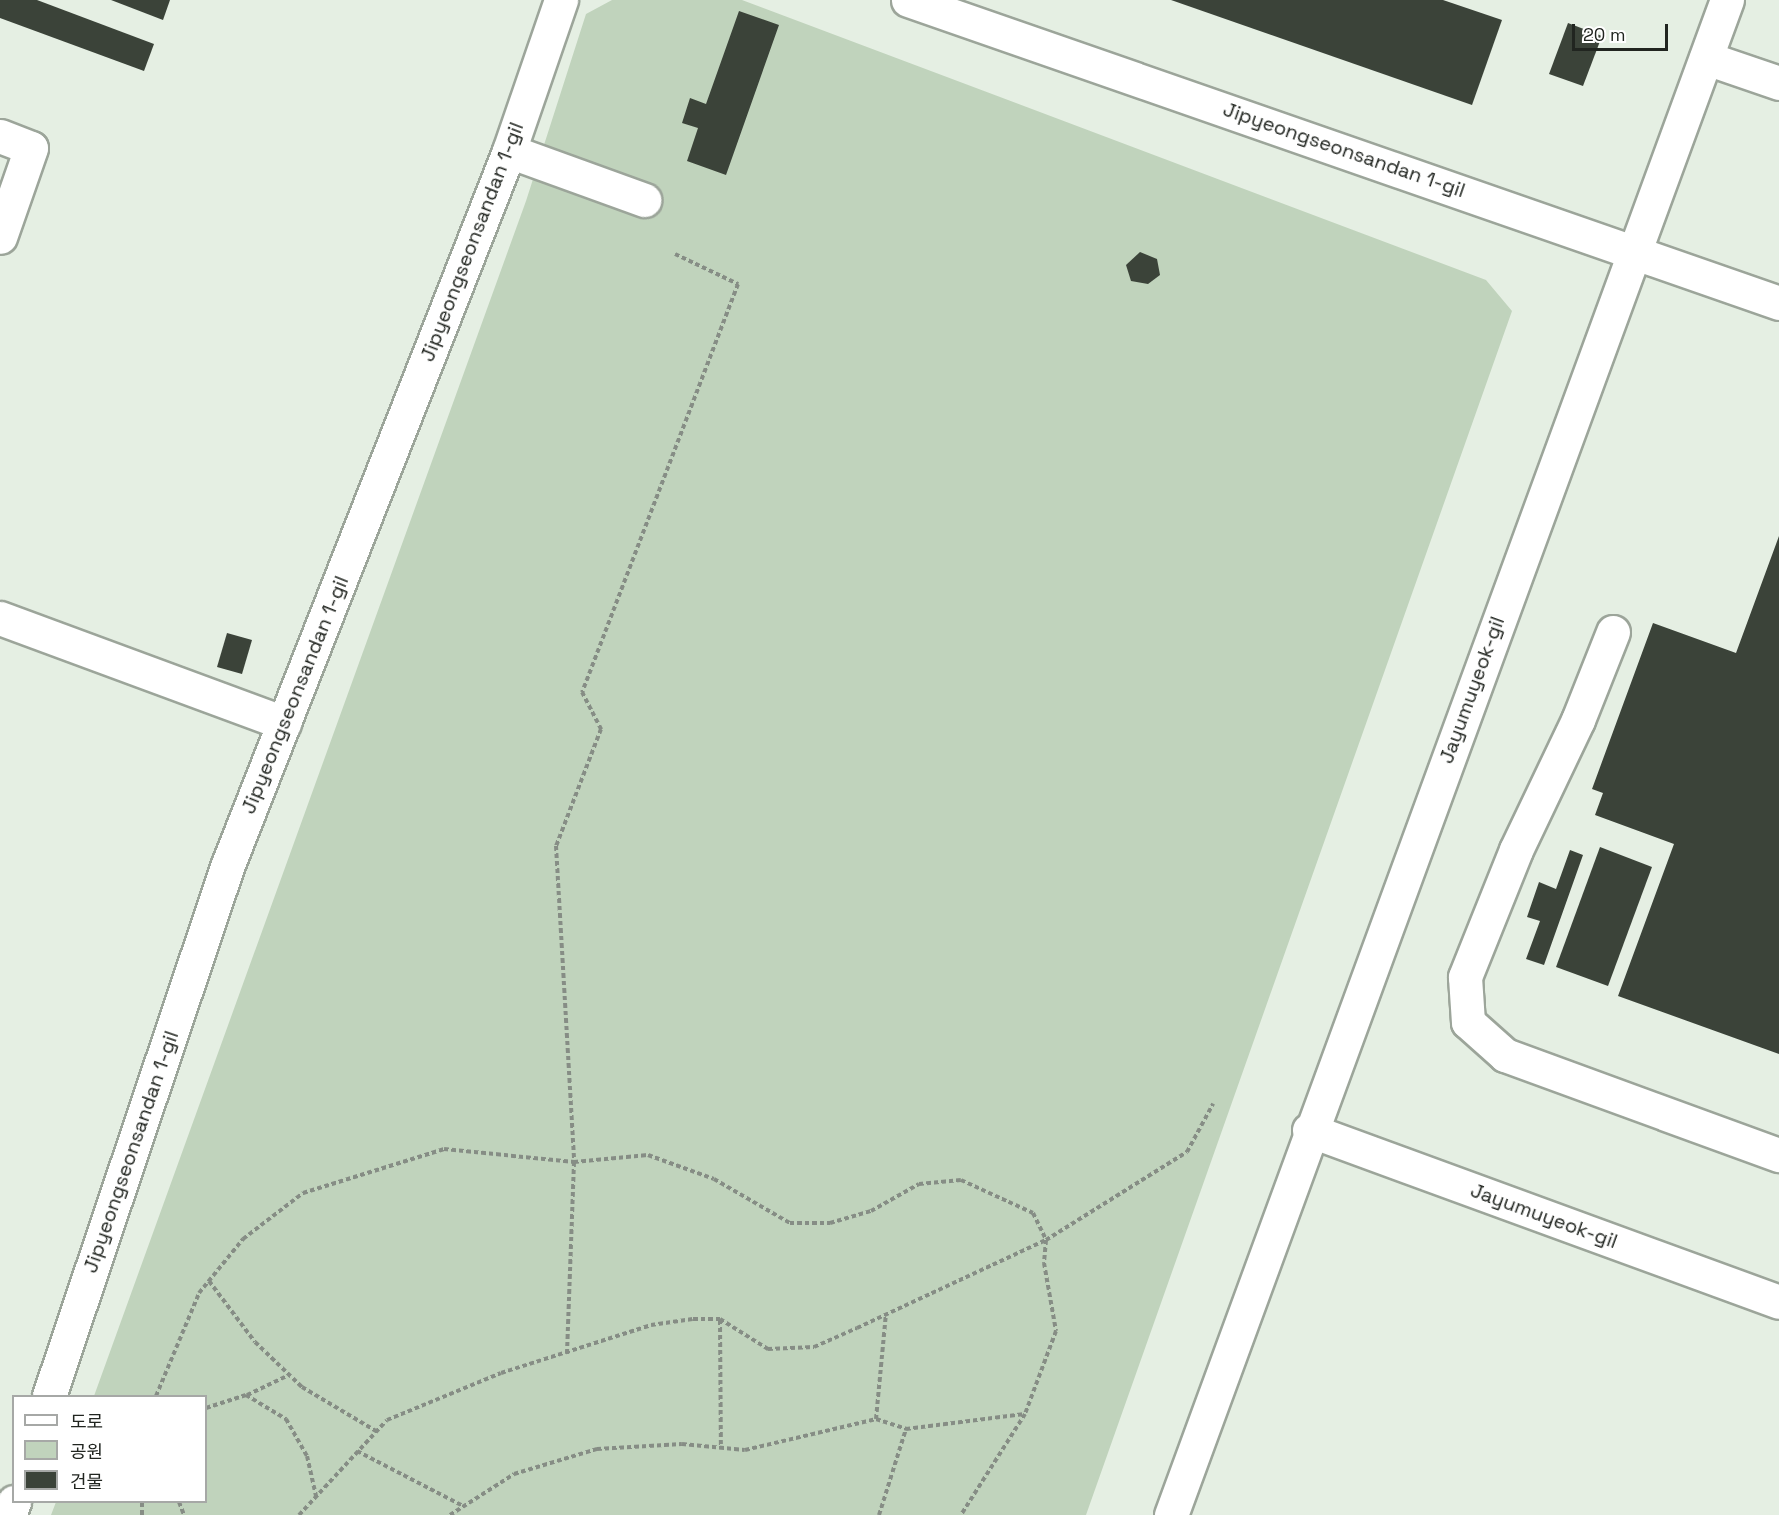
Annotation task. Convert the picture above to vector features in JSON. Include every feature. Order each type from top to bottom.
[{"type":"street","name":"Jipyeongseonsandan 1-gil","points":[[49,1395],[227,867],[509,151],[561,0]]},
{"type":"street","name":"Jipyeongseonsandan 1-gil","points":[[908,0],[1635,250],[1779,303]]},
{"type":"street","name":"Jayumuyeok-gil","points":[[1171,1515],[1309,1130],[1727,0]]},
{"type":"street","points":[[1706,58],[1779,83]]},
{"type":"street","points":[[0,136],[31,148],[0,237]]},
{"type":"street","points":[[509,151],[644,200]]},
{"type":"street","points":[[0,618],[284,723]]},
{"type":"street","points":[[1613,632],[1578,720],[1516,850],[1465,977],[1468,1022],[1505,1056],[1779,1155]]},
{"type":"street","name":"Jayumuyeok-gil","points":[[1309,1130],[1779,1302]]},
{"type":"path","points":[[567,1354],[574,1162],[556,846],[601,729],[582,692],[738,284],[675,254]]},
{"type":"path","points":[[299,1515],[387,1420],[501,1373],[567,1354],[651,1325],[720,1319],[768,1349],[814,1347],[1046,1240],[1187,1152],[1213,1104]]},
{"type":"path","points":[[156,1395],[199,1293],[243,1239],[303,1193],[444,1149],[574,1162],[648,1155],[714,1179],[790,1223],[830,1223],[871,1211],[919,1184],[961,1180],[1033,1213],[1046,1240],[1044,1263],[1056,1331],[1025,1414],[961,1515]]},
{"type":"path","points":[[209,1281],[255,1342],[302,1387],[376,1431]]},
{"type":"path","points":[[876,1419],[886,1313]]},
{"type":"path","points":[[720,1319],[721,1448]]},
{"type":"path","points":[[207,1408],[246,1395],[289,1375]]},
{"type":"path","points":[[246,1395],[286,1419],[306,1456],[316,1496]]},
{"type":"path","points":[[450,1515],[514,1474],[597,1449],[682,1444],[745,1450],[876,1419],[906,1429],[1025,1414]]},
{"type":"path","points":[[879,1515],[906,1429]]},
{"type":"path","points":[[357,1451],[464,1506]]},
{"type":"green space","points":[[612,0],[742,0],[1486,280],[1512,311],[1086,1515],[51,1515],[56,1503],[207,1503],[207,1395],[94,1395],[526,201],[586,14]]},
{"type":"building","points":[[0,0],[37,0],[154,44],[144,71],[0,18]]},
{"type":"building","points":[[111,0],[170,0],[163,20]]},
{"type":"building","points":[[1171,0],[1443,0],[1502,20],[1472,105]]},
{"type":"building","points":[[739,11],[779,25],[726,175],[687,161],[698,128],[682,123],[690,98],[706,104]]},
{"type":"building","points":[[1568,23],[1602,36],[1583,86],[1549,74]]},
{"type":"building","points":[[1140,252],[1157,259],[1160,275],[1148,284],[1131,281],[1126,265]]},
{"type":"building","points":[[1779,536],[1779,1054],[1618,996],[1674,844],[1595,815],[1603,793],[1592,789],[1653,623],[1736,653]]},
{"type":"building","points":[[227,633],[252,640],[242,674],[217,667]]},
{"type":"building","points":[[1600,847],[1652,867],[1608,986],[1556,967]]},
{"type":"building","points":[[1570,850],[1583,855],[1544,965],[1526,959],[1540,921],[1527,917],[1539,882],[1556,889]]}]
